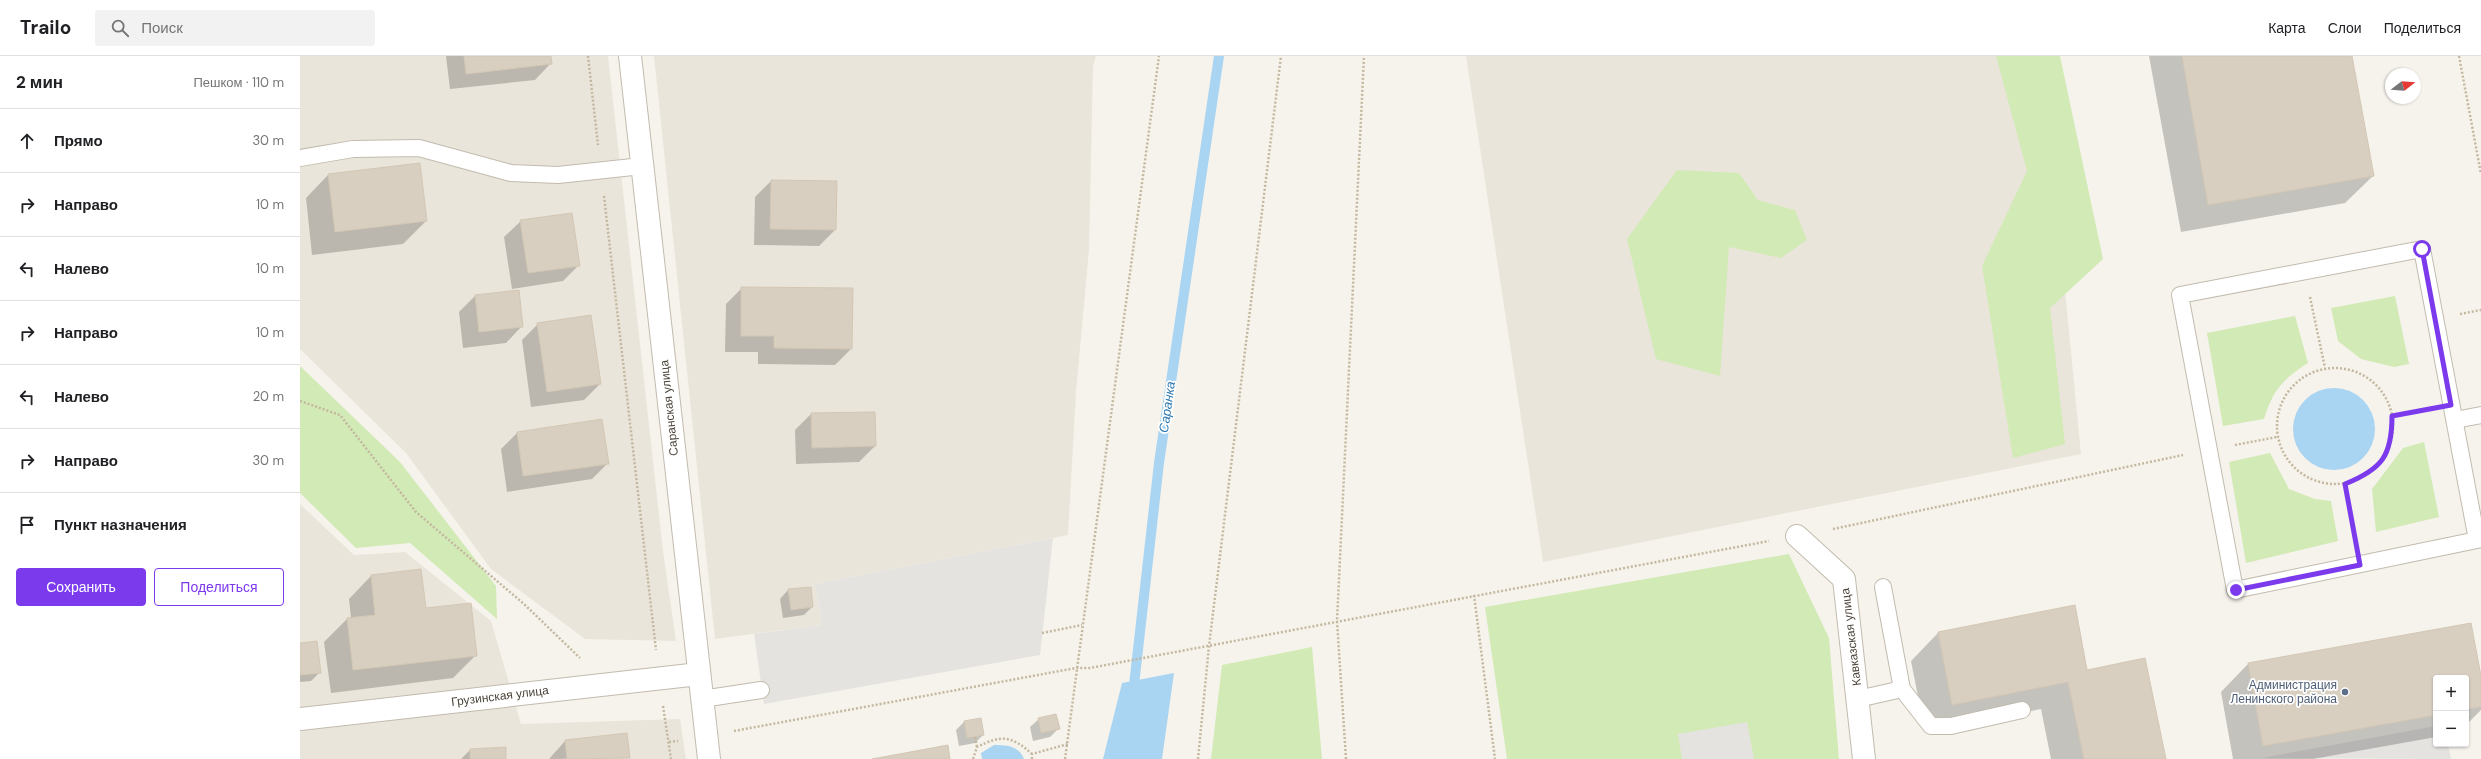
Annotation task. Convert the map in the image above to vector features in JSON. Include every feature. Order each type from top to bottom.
[{"type":"street","name":"Саранская улица","points":[[630,56],[709,759]]},
{"type":"street","name":"Кавказская улица","points":[[1797,536],[1844,579],[1864,759]]},
{"type":"street","name":"Грузинская улица","points":[[300,719],[699,674]]},
{"type":"lane","points":[[300,158],[353,149],[419,148],[511,174],[558,174],[642,166]]},
{"type":"lane","points":[[2422,249],[2477,540],[2236,590],[2180,294],[2305,272],[2422,249]]},
{"type":"lane","points":[[2453,412],[2481,415]]},
{"type":"lane","points":[[1883,587],[1902,688],[1931,726],[1951,726],[2022,710]]},
{"type":"lane","points":[[1858,699],[1902,688]]},
{"type":"lane","points":[[702,699],[762,690]]},
{"type":"path","points":[[588,56],[657,655]]},
{"type":"path","points":[[1064,759],[1068,744],[1076,668],[1159,56]]},
{"type":"path","points":[[1198,759],[1209,646],[1281,56]]},
{"type":"path","points":[[1346,759],[1337,621],[1364,56]]},
{"type":"path","points":[[2459,56],[2481,174]]},
{"type":"path","points":[[2305,272],[2325,368]]},
{"type":"path","points":[[2325,368],[2346,369],[2368,378],[2383,393],[2392,416],[2392,438],[2383,460],[2367,475],[2345,484],[2322,483],[2301,474],[2286,457],[2277,436],[2278,414],[2287,392],[2304,377],[2325,368]]},
{"type":"path","points":[[300,401],[340,415],[416,512],[524,604],[590,669],[592,686]]},
{"type":"path","points":[[2392,416],[2453,412]]},
{"type":"path","points":[[1829,530],[2185,455]]},
{"type":"path","points":[[2345,484],[2360,565]]},
{"type":"path","points":[[706,736],[1076,668],[1090,668],[1718,550]]},
{"type":"path","points":[[1474,595],[1495,759]]},
{"type":"path","points":[[1042,633],[1082,625]]},
{"type":"path","points":[[663,706],[671,759]]},
{"type":"path","points":[[973,759],[976,747],[975,737]]},
{"type":"path","points":[[976,747],[996,738],[1018,741],[1032,754],[1032,759]]},
{"type":"path","points":[[1032,754],[1068,744]]},
{"type":"shaded area","points":[[300,56],[608,56],[663,551],[676,641],[585,639],[491,569],[406,453],[300,349]]},
{"type":"shaded area","points":[[654,56],[1096,56],[1093,66],[1089,250],[1076,392],[1068,535],[815,584],[822,625],[715,639]]},
{"type":"shaded area","points":[[1466,56],[2042,56],[2081,454],[1543,562]]},
{"type":"shaded area","points":[[300,504],[354,555],[405,552],[491,621],[521,724],[680,719],[686,759],[300,759]]},
{"type":"shaded area","points":[[1053,538],[1040,655],[764,704],[754,634],[822,625],[815,584]]},
{"type":"shaded area","points":[[1747,722],[1754,759],[1682,759],[1678,734]]},
{"type":"shaded area","points":[[2433,727],[2433,747],[2449,747],[2451,759],[2262,758]]},
{"type":"green space","points":[[1996,56],[2060,56],[2103,259],[2050,308],[2065,444],[2013,458],[1982,266],[2027,171]]},
{"type":"green space","points":[[1677,170],[1739,173],[1758,200],[1795,210],[1807,240],[1781,258],[1729,247],[1720,376],[1656,359],[1627,239]]},
{"type":"green space","points":[[2395,296],[2409,364],[2394,367],[2361,359],[2338,341],[2331,308]]},
{"type":"green space","points":[[2295,316],[2308,363],[2291,375],[2280,386],[2271,400],[2264,419],[2223,426],[2207,333]]},
{"type":"green space","points":[[300,366],[400,462],[496,586],[497,619],[410,543],[356,548],[300,493]]},
{"type":"green space","points":[[2424,442],[2439,517],[2376,532],[2372,489],[2403,448]]},
{"type":"green space","points":[[2270,453],[2289,489],[2315,499],[2331,501],[2338,541],[2246,563],[2229,462]]},
{"type":"green space","points":[[1789,554],[1829,638],[1839,759],[1507,759],[1485,607]]},
{"type":"green space","points":[[1312,647],[1322,759],[1211,759],[1222,665]]},
{"type":"water","points":[[2334,388],[2350,391],[2363,400],[2372,413],[2375,429],[2372,445],[2363,458],[2350,467],[2334,470],[2318,467],[2305,458],[2296,445],[2293,429],[2296,413],[2305,400],[2318,391]]},
{"type":"water","points":[[1174,673],[1162,759],[1103,759],[1122,683]]},
{"type":"water","points":[[994,745],[1012,747],[1019,751],[1024,759],[982,759],[981,753]]},
{"type":"building","points":[[464,56],[551,56],[552,64],[466,74]]},
{"type":"building","points":[[2182,56],[2352,56],[2374,176],[2208,205]]},
{"type":"building","points":[[420,163],[427,221],[335,232],[328,174]]},
{"type":"building","points":[[771,180],[837,181],[836,230],[770,229]]},
{"type":"building","points":[[572,213],[580,266],[528,273],[520,220]]},
{"type":"building","points":[[741,287],[853,288],[852,349],[774,348],[774,336],[741,336]]},
{"type":"building","points":[[519,290],[523,327],[479,332],[475,295]]},
{"type":"building","points":[[591,315],[601,384],[547,392],[537,323]]},
{"type":"building","points":[[875,412],[876,446],[812,448],[811,413]]},
{"type":"building","points":[[602,419],[609,464],[523,476],[517,432]]},
{"type":"building","points":[[421,569],[426,608],[471,603],[477,656],[353,670],[347,618],[375,615],[371,575]]},
{"type":"building","points":[[811,587],[813,607],[791,610],[788,589]]},
{"type":"building","points":[[2075,605],[2087,670],[2145,658],[2166,759],[2084,759],[2068,682],[1952,705],[1938,632]]},
{"type":"building","name":"Администрация Ленинского района","points":[[2471,623],[2481,676],[2481,707],[2469,709],[2469,675],[2433,675],[2433,716],[2263,746],[2248,663]]},
{"type":"building","points":[[317,641],[321,673],[300,675],[300,643]]},
{"type":"building","points":[[1056,714],[1060,729],[1041,733],[1038,718]]},
{"type":"building","points":[[981,718],[984,735],[967,738],[964,721]]},
{"type":"building","points":[[627,733],[630,758],[567,759],[565,740]]},
{"type":"building","points":[[948,745],[950,759],[872,759]]},
{"type":"building","points":[[506,747],[506,759],[470,759],[470,749]]},
{"type":"waterway","name":"Саранка","points":[[1133,694],[1159,463],[1219,56]]},
{"type":"place","name":"Администрация Ленинского района","points":[[2345,692]]},
{"type":"route","points":[[2236,590],[2360,565],[2345,484],[2367,475],[2383,460],[2392,438],[2392,416],[2451,405],[2422,249]]}]
